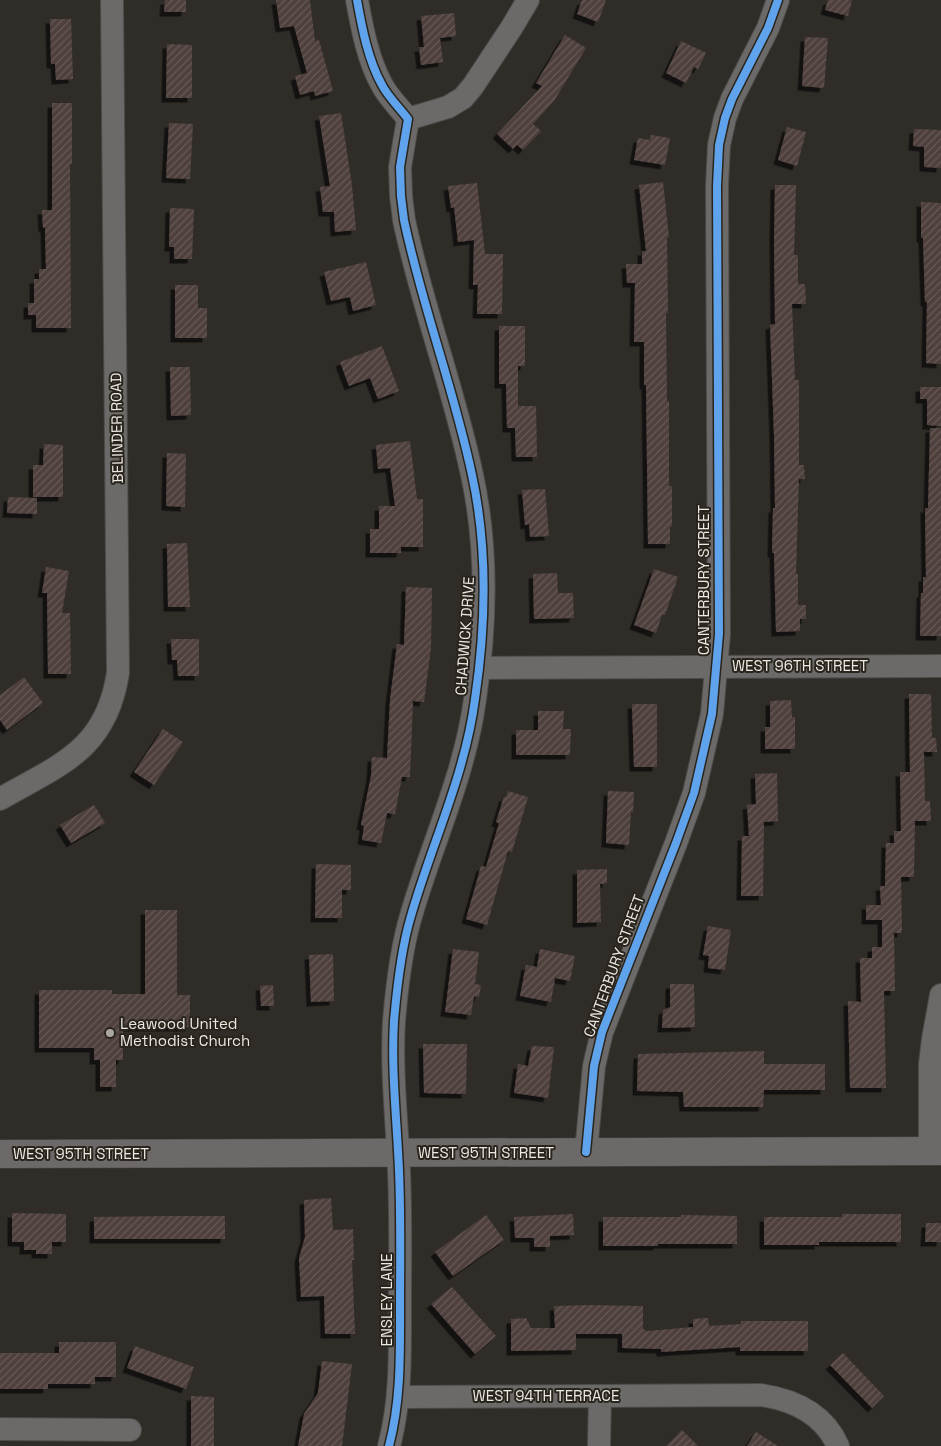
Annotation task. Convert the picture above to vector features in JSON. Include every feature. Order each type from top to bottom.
[{"type":"main road","name":"WEST 95TH STREET","points":[[0,1154],[935,1151]]},
{"type":"street","name":"BELINDER ROAD","points":[[0,799],[62,764],[85,746],[107,715],[115,694],[118,673],[112,0]]},
{"type":"street","points":[[357,0],[362,26],[382,87],[408,119],[448,107],[463,98],[473,86],[528,0]]},
{"type":"street","name":"CANTERBURY STREET","points":[[586,1152],[594,1066],[602,1032],[694,793],[712,714],[719,634],[717,206],[719,145],[725,118],[732,99],[755,56],[778,0]]},
{"type":"street","name":"CHADWICK DRIVE","points":[[398,1154],[393,1084],[394,1023],[398,979],[410,920],[449,807],[462,762],[475,702],[484,583],[481,533],[473,478],[461,426],[404,220],[400,167],[408,119]]},
{"type":"street","name":"WEST 96TH STREET","points":[[479,668],[941,666]]},
{"type":"street","points":[[935,1151],[930,1064],[941,995]]},
{"type":"street","name":"ENSLEY LANE","points":[[388,1446],[394,1425],[398,1397],[400,1361],[400,1191],[398,1154]]},
{"type":"street","name":"WEST 94TH TERRACE","points":[[398,1397],[761,1395],[782,1398],[810,1412],[834,1437],[838,1446]]},
{"type":"street","points":[[599,1446],[600,1396]]},
{"type":"street","points":[[0,1429],[130,1430]]},
{"type":"building","points":[[165,0],[186,0],[186,12],[164,12]]},
{"type":"building","points":[[276,0],[310,0],[315,41],[319,40],[333,91],[315,96],[314,91],[300,95],[295,76],[307,73],[294,26],[280,28]]},
{"type":"building","points":[[582,0],[606,0],[598,22],[577,14]]},
{"type":"building","points":[[828,0],[852,0],[848,16],[825,10]]},
{"type":"building","points":[[454,13],[456,36],[440,38],[443,62],[421,65],[419,47],[424,47],[421,16]]},
{"type":"building","points":[[50,19],[71,19],[73,79],[56,80],[55,64],[51,64]]},
{"type":"building","points":[[565,35],[586,48],[554,101],[533,124],[541,131],[523,150],[517,145],[513,149],[497,134],[542,86],[536,83]]},
{"type":"building","points":[[805,37],[828,38],[824,88],[802,86]]},
{"type":"building","points":[[681,41],[706,53],[698,69],[694,67],[686,83],[666,73]]},
{"type":"building","points":[[167,44],[192,45],[192,98],[166,98]]},
{"type":"building","points":[[52,103],[72,103],[72,164],[70,164],[71,328],[36,328],[36,315],[28,315],[28,303],[34,303],[34,279],[39,279],[39,269],[46,269],[45,227],[43,228],[42,210],[52,210]]},
{"type":"building","points":[[341,113],[352,185],[356,230],[335,232],[334,212],[323,212],[320,187],[330,186],[319,116]]},
{"type":"building","points":[[169,123],[193,124],[190,179],[166,178]]},
{"type":"building","points":[[787,127],[806,132],[797,166],[778,160]]},
{"type":"building","points":[[914,129],[941,130],[941,168],[924,167],[924,147],[913,146]]},
{"type":"building","points":[[651,135],[670,138],[665,165],[634,160],[638,138],[650,140]]},
{"type":"building","points":[[663,182],[669,237],[667,238],[668,313],[666,313],[669,486],[672,486],[672,526],[670,527],[670,544],[648,544],[644,342],[634,342],[635,283],[627,283],[626,264],[642,264],[642,251],[646,251],[639,185]]},
{"type":"building","points":[[477,183],[485,254],[503,254],[502,314],[477,314],[478,285],[473,285],[474,240],[458,242],[454,207],[451,208],[448,186]]},
{"type":"building","points":[[775,185],[796,185],[794,255],[798,255],[798,284],[805,284],[806,304],[792,304],[795,380],[799,380],[799,465],[804,465],[805,479],[799,479],[796,574],[798,574],[798,605],[806,605],[806,619],[800,619],[800,631],[776,632],[774,553],[772,553],[773,508],[775,508],[770,325],[775,324]]},
{"type":"building","points":[[921,202],[941,203],[941,364],[926,363],[927,302],[925,302],[923,238],[921,238]]},
{"type":"building","points":[[170,208],[194,209],[192,259],[174,259],[174,247],[169,247]]},
{"type":"building","points":[[366,262],[376,305],[353,311],[350,297],[331,301],[324,272]]},
{"type":"building","points":[[175,285],[198,285],[198,308],[207,308],[207,338],[175,338]]},
{"type":"building","points":[[499,326],[525,326],[525,366],[518,366],[518,406],[536,406],[537,457],[516,457],[515,428],[507,428],[506,384],[499,384]]},
{"type":"building","points":[[382,346],[399,391],[378,399],[370,378],[349,386],[340,362]]},
{"type":"building","points":[[170,367],[190,367],[191,415],[171,416]]},
{"type":"building","points":[[920,387],[941,387],[941,426],[927,425],[927,399],[920,399]]},
{"type":"building","points":[[930,428],[941,428],[941,636],[920,636],[921,593],[923,593],[923,577],[926,577],[925,508],[928,508]]},
{"type":"building","points":[[410,441],[417,499],[423,499],[423,547],[401,547],[401,553],[370,553],[370,529],[379,529],[379,506],[395,506],[390,468],[378,469],[376,445]]},
{"type":"building","points":[[44,444],[63,445],[63,497],[33,497],[33,465],[43,465]]},
{"type":"building","points":[[167,453],[186,454],[185,507],[166,506]]},
{"type":"building","points":[[545,489],[549,536],[530,537],[529,524],[525,525],[522,490]]},
{"type":"building","points":[[8,497],[37,498],[37,514],[7,513]]},
{"type":"building","points":[[187,543],[190,607],[168,607],[167,544]]},
{"type":"building","points":[[46,567],[69,571],[62,613],[70,613],[71,674],[48,674],[47,593],[42,593]]},
{"type":"building","points":[[654,569],[678,577],[665,615],[662,615],[656,633],[634,625]]},
{"type":"building","points":[[557,573],[558,593],[573,593],[574,618],[534,619],[533,574]]},
{"type":"building","points":[[406,587],[432,588],[431,648],[424,702],[413,701],[410,777],[402,777],[395,814],[387,813],[381,843],[362,840],[364,826],[361,825],[371,776],[372,757],[387,758],[390,700],[397,644],[404,645]]},
{"type":"building","points":[[171,639],[199,639],[199,676],[178,676],[177,660],[172,660]]},
{"type":"building","points":[[24,677],[43,703],[7,730],[0,720],[0,695]]},
{"type":"building","points":[[909,694],[931,694],[932,738],[936,738],[937,752],[924,752],[925,801],[930,801],[931,821],[915,821],[914,877],[901,877],[902,933],[894,933],[895,991],[884,991],[886,1088],[850,1088],[848,1001],[861,1002],[860,958],[872,958],[872,947],[882,947],[882,920],[866,920],[866,905],[881,905],[880,886],[885,886],[886,843],[894,843],[894,831],[901,831],[900,772],[910,772]]},
{"type":"building","points":[[791,700],[792,717],[795,717],[795,749],[765,749],[765,727],[770,727],[770,701]]},
{"type":"building","points":[[632,704],[657,704],[657,767],[634,767]]},
{"type":"building","points":[[538,711],[564,711],[563,729],[571,729],[570,755],[516,755],[516,730],[538,730]]},
{"type":"building","points":[[163,729],[183,742],[154,785],[134,772]]},
{"type":"building","points":[[777,773],[778,821],[764,822],[763,896],[741,896],[742,836],[749,836],[747,805],[756,804],[755,774]]},
{"type":"building","points":[[508,791],[528,797],[512,852],[508,851],[487,925],[466,919],[481,866],[486,867],[499,823],[496,822],[504,796],[506,797]]},
{"type":"building","points":[[608,791],[634,792],[629,845],[606,843]]},
{"type":"building","points":[[94,805],[105,823],[71,843],[60,825]]},
{"type":"building","points":[[316,864],[351,865],[351,890],[342,890],[342,918],[315,918]]},
{"type":"building","points":[[607,869],[607,883],[600,884],[601,922],[577,923],[577,870]]},
{"type":"building","points":[[145,910],[177,910],[177,995],[190,995],[190,1027],[123,1027],[123,1060],[116,1060],[116,1087],[100,1087],[100,1060],[94,1060],[94,1048],[39,1048],[39,990],[112,990],[112,994],[145,994]]},
{"type":"building","points":[[708,926],[731,930],[725,970],[708,968],[709,956],[703,955]]},
{"type":"building","points":[[453,949],[479,952],[475,984],[481,985],[479,997],[474,996],[471,1015],[445,1012]]},
{"type":"building","points":[[540,949],[575,956],[570,981],[555,978],[551,1002],[520,996],[526,965],[537,967]]},
{"type":"building","points":[[333,954],[334,1001],[311,1002],[309,955]]},
{"type":"building","points":[[670,984],[694,984],[695,1027],[662,1028],[663,1010],[670,1007]]},
{"type":"building","points":[[273,985],[274,1006],[261,1006],[260,986]]},
{"type":"building","points":[[423,1044],[467,1044],[466,1094],[424,1093]]},
{"type":"building","points":[[532,1046],[554,1047],[548,1098],[514,1093],[518,1064],[528,1066]]},
{"type":"building","points":[[764,1051],[764,1064],[825,1064],[825,1090],[764,1090],[763,1107],[684,1107],[683,1092],[637,1091],[638,1054]]},
{"type":"building","points":[[331,1198],[333,1230],[353,1229],[354,1260],[352,1260],[355,1334],[325,1334],[324,1296],[301,1297],[299,1258],[305,1237],[304,1200]]},
{"type":"building","points":[[12,1213],[66,1214],[66,1242],[52,1242],[52,1254],[36,1254],[36,1250],[24,1250],[24,1242],[12,1242]]},
{"type":"building","points":[[573,1214],[574,1235],[550,1236],[550,1247],[534,1247],[534,1238],[515,1238],[514,1217]]},
{"type":"building","points":[[842,1214],[901,1214],[901,1242],[819,1242],[819,1245],[764,1245],[764,1217],[842,1217]]},
{"type":"building","points":[[486,1215],[504,1240],[453,1276],[435,1252]]},
{"type":"building","points":[[681,1215],[737,1216],[737,1244],[603,1246],[603,1217],[681,1217]]},
{"type":"building","points":[[225,1216],[225,1239],[94,1239],[94,1217]]},
{"type":"building","points":[[926,1223],[941,1223],[941,1242],[925,1242]]},
{"type":"building","points":[[452,1287],[496,1336],[475,1354],[431,1304]]},
{"type":"building","points":[[554,1306],[643,1306],[643,1329],[647,1331],[693,1327],[693,1319],[708,1318],[709,1326],[741,1324],[741,1321],[808,1321],[808,1351],[740,1351],[740,1347],[661,1352],[661,1349],[622,1348],[622,1334],[576,1334],[576,1350],[511,1351],[511,1319],[526,1318],[531,1328],[555,1328]]},
{"type":"building","points":[[59,1342],[116,1342],[116,1377],[95,1377],[95,1384],[48,1384],[48,1389],[0,1389],[0,1353],[59,1353]]},
{"type":"building","points":[[135,1346],[194,1367],[186,1389],[127,1368]]},
{"type":"building","points":[[843,1353],[884,1396],[872,1408],[830,1365]]},
{"type":"building","points":[[322,1361],[352,1364],[342,1446],[298,1446],[304,1414],[318,1393]]},
{"type":"building","points":[[191,1396],[214,1397],[214,1446],[191,1446]]},
{"type":"building","points":[[682,1430],[698,1446],[666,1446]]},
{"type":"building","points":[[756,1432],[778,1446],[747,1446]]},
{"type":"cycle path","points":[[357,0],[366,44],[377,75],[387,94],[408,119],[400,167],[404,220],[472,475],[481,530],[484,587],[479,671],[470,727],[456,782],[419,889],[408,929],[402,954],[394,1021],[393,1058],[400,1206],[400,1361],[396,1412],[389,1446]]},
{"type":"cycle path","points":[[586,1152],[594,1066],[602,1032],[694,793],[712,714],[719,634],[717,186],[719,145],[725,118],[732,99],[768,28],[778,0]]},
{"type":"place","name":"Leawood United Methodist Church","points":[[110,1033]]}]
